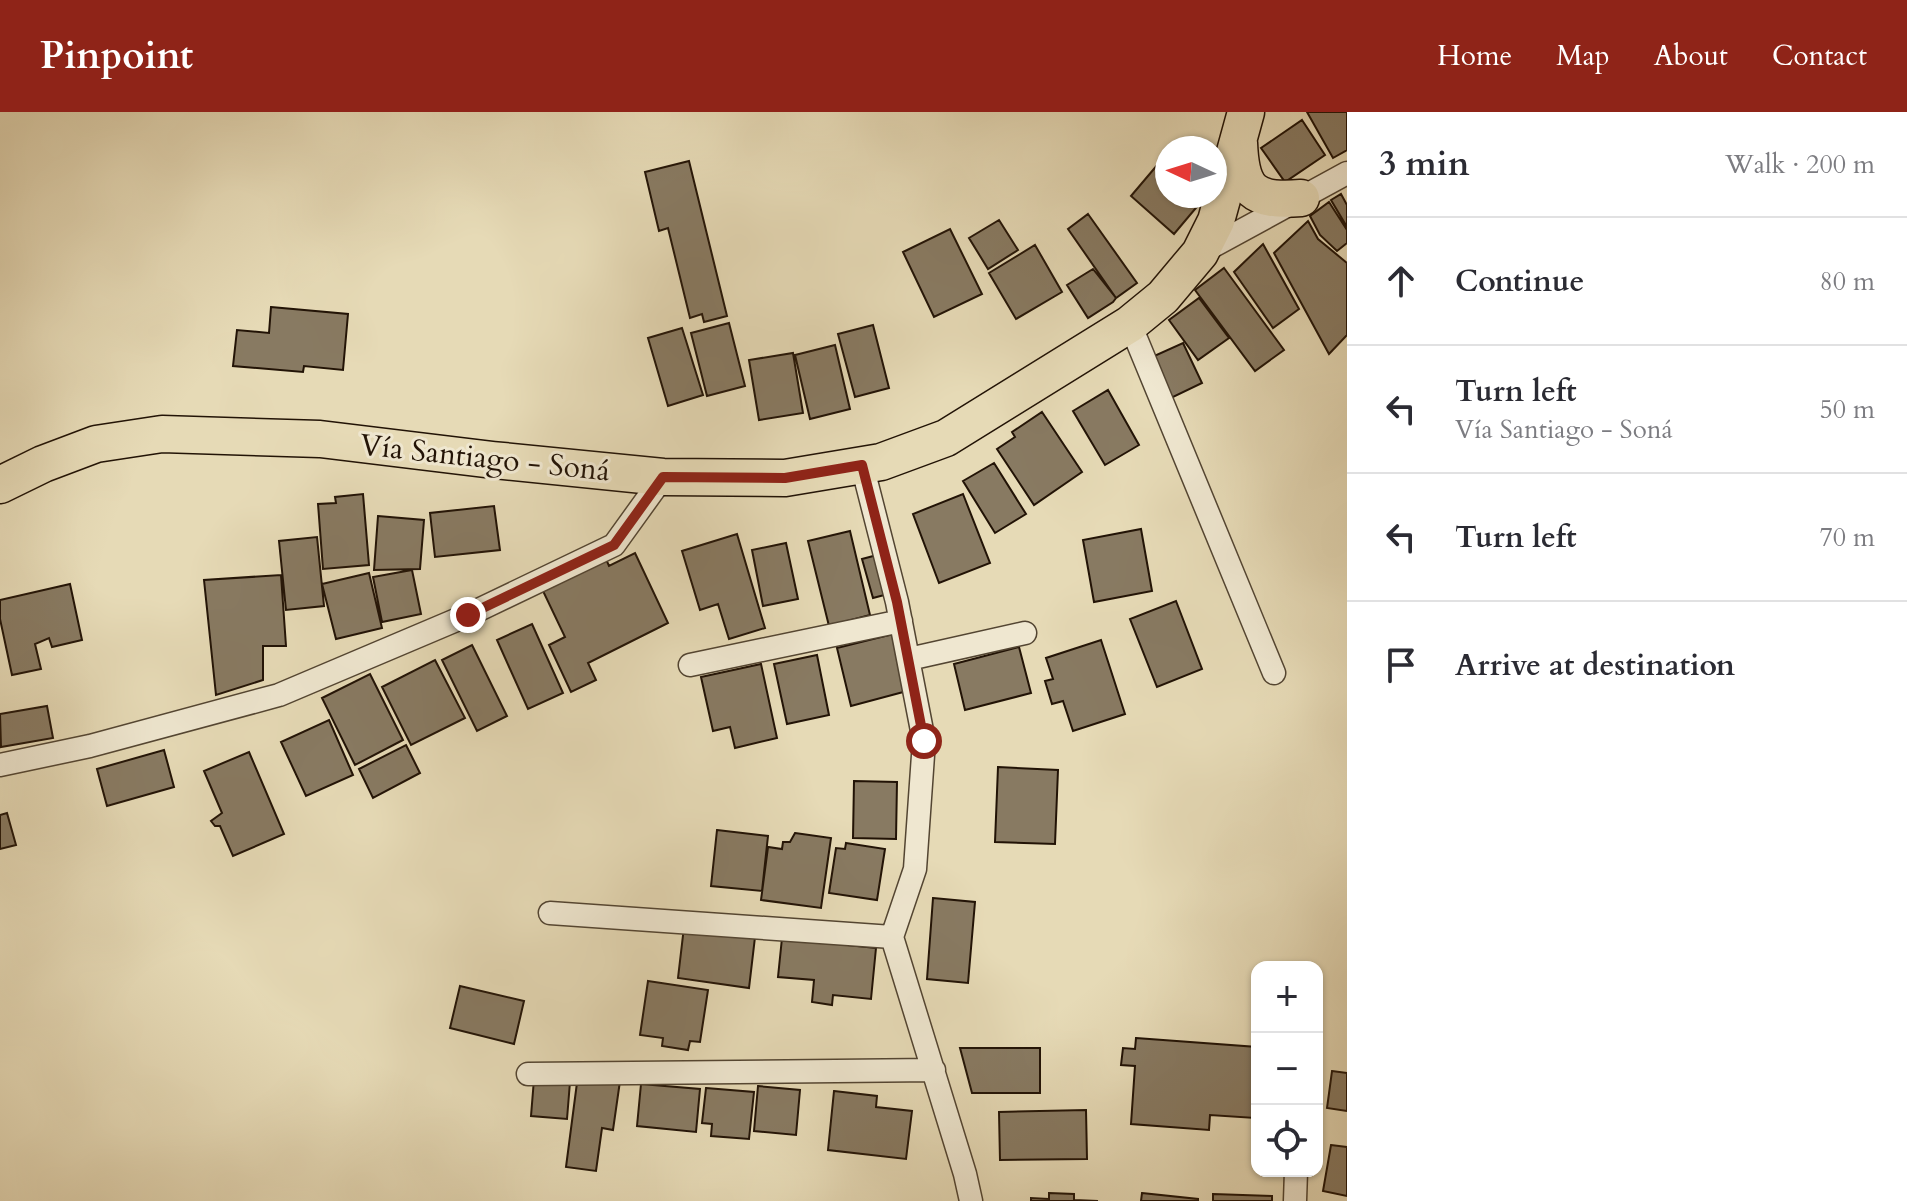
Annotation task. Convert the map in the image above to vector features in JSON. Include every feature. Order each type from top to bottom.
[{"type":"main road","points":[[1242,125],[1240,163],[1245,182],[1265,198],[1301,198]]},
{"type":"main road","name":"Vía Santiago - Soná","points":[[0,485],[43,464],[96,444],[162,434],[320,439],[663,477],[785,478],[881,462],[946,438],[1130,324],[1163,297],[1200,253],[1216,221],[1242,125]]},
{"type":"street","points":[[1200,253],[1347,173]]},
{"type":"street","points":[[1130,324],[1274,673]]},
{"type":"street","points":[[862,465],[901,621],[924,741],[915,869],[892,937],[971,1201]]},
{"type":"street","points":[[0,765],[90,746],[279,695],[468,615],[614,545],[663,477]]},
{"type":"street","points":[[690,665],[901,621]]},
{"type":"street","points":[[909,659],[1025,633]]},
{"type":"street","points":[[550,913],[892,937]]},
{"type":"street","points":[[528,1074],[934,1070]]},
{"type":"street","points":[[1295,1201],[1296,1177]]},
{"type":"building","points":[[1307,112],[1347,112],[1347,150],[1333,158]]},
{"type":"building","points":[[1302,120],[1325,155],[1285,182],[1261,148]]},
{"type":"building","points":[[689,161],[727,316],[704,322],[702,314],[690,318],[668,228],[659,231],[645,172]]},
{"type":"building","points":[[1155,168],[1155,208],[1196,208],[1174,234],[1131,196]]},
{"type":"building","points":[[1341,194],[1347,205],[1347,227],[1331,200]]},
{"type":"building","points":[[1329,202],[1347,230],[1347,243],[1337,251],[1320,235],[1310,216]]},
{"type":"building","points":[[1088,214],[1137,283],[1116,298],[1068,229]]},
{"type":"building","points":[[999,220],[1018,250],[988,269],[969,238]]},
{"type":"building","points":[[1308,221],[1318,239],[1347,263],[1347,335],[1329,354],[1274,253]]},
{"type":"building","points":[[950,229],[982,294],[934,317],[903,252]]},
{"type":"building","points":[[1263,244],[1299,309],[1273,328],[1234,272]]},
{"type":"building","points":[[1035,245],[1062,292],[1016,319],[989,273]]},
{"type":"building","points":[[1224,268],[1284,350],[1255,371],[1195,290]]},
{"type":"building","points":[[1093,269],[1116,298],[1088,318],[1067,285]]},
{"type":"building","points":[[1199,298],[1229,338],[1198,360],[1169,320]]},
{"type":"building","points":[[271,307],[348,314],[343,370],[304,366],[303,372],[233,366],[237,330],[269,333]]},
{"type":"building","points":[[729,323],[745,386],[707,396],[691,333]]},
{"type":"building","points":[[873,325],[889,388],[855,397],[838,334]]},
{"type":"building","points":[[682,328],[703,395],[668,406],[648,338]]},
{"type":"building","points":[[1183,343],[1202,383],[1171,398],[1152,357]]},
{"type":"building","points":[[835,345],[850,409],[810,419],[795,355]]},
{"type":"building","points":[[793,353],[803,413],[759,420],[749,360]]},
{"type":"building","points":[[1108,390],[1139,445],[1105,465],[1073,411]]},
{"type":"building","points":[[1042,412],[1082,472],[1034,505],[997,449],[1015,437],[1012,432]]},
{"type":"building","points":[[994,463],[1026,514],[995,533],[963,481]]},
{"type":"building","points":[[363,494],[369,565],[323,569],[318,504],[336,503],[335,497]]},
{"type":"building","points":[[963,494],[990,563],[939,583],[913,514]]},
{"type":"building","points":[[494,506],[500,550],[435,557],[430,513]]},
{"type":"building","points":[[378,516],[424,520],[420,569],[374,570]]},
{"type":"building","points":[[1141,529],[1152,591],[1094,602],[1083,540]]},
{"type":"building","points":[[850,531],[870,615],[829,626],[808,541]]},
{"type":"building","points":[[737,534],[765,628],[729,639],[718,604],[700,610],[682,551]]},
{"type":"building","points":[[317,537],[324,606],[286,610],[279,541]]},
{"type":"building","points":[[786,543],[798,599],[763,606],[752,550]]},
{"type":"building","points":[[635,553],[668,623],[588,663],[596,680],[571,692],[549,645],[565,637],[543,591],[606,559],[609,566]]},
{"type":"building","points":[[877,555],[888,594],[873,598],[862,559]]},
{"type":"building","points":[[412,570],[421,614],[382,622],[373,577]]},
{"type":"building","points":[[369,573],[382,628],[336,639],[322,584]]},
{"type":"building","points":[[281,575],[286,646],[263,646],[263,680],[216,695],[204,580]]},
{"type":"building","points":[[70,584],[82,640],[52,647],[49,638],[35,644],[41,669],[12,675],[0,619],[0,600]]},
{"type":"building","points":[[1176,601],[1202,669],[1157,687],[1130,619]]},
{"type":"building","points":[[532,624],[563,693],[528,709],[497,640]]},
{"type":"building","points":[[893,634],[907,691],[851,706],[837,648]]},
{"type":"building","points":[[1101,640],[1125,714],[1073,731],[1063,701],[1052,704],[1045,681],[1053,679],[1046,658]]},
{"type":"building","points":[[472,645],[507,716],[477,731],[442,660]]},
{"type":"building","points":[[1019,647],[1031,693],[965,710],[954,664]]},
{"type":"building","points":[[817,655],[829,715],[787,724],[774,664]]},
{"type":"building","points":[[435,660],[465,718],[411,745],[382,687]]},
{"type":"building","points":[[761,664],[777,738],[735,748],[730,727],[713,731],[701,677]]},
{"type":"building","points":[[370,674],[403,740],[355,765],[322,698]]},
{"type":"building","points":[[47,706],[53,738],[1,747],[0,714]]},
{"type":"building","points":[[329,720],[353,775],[306,796],[281,742]]},
{"type":"building","points":[[406,745],[420,773],[373,798],[359,769]]},
{"type":"building","points":[[164,750],[174,787],[107,806],[97,769]]},
{"type":"building","points":[[249,752],[284,834],[233,856],[220,826],[215,826],[211,821],[222,813],[204,771]]},
{"type":"building","points":[[998,767],[1058,770],[1055,844],[995,842]]},
{"type":"building","points":[[854,781],[897,782],[896,839],[853,838]]},
{"type":"building","points":[[7,813],[16,845],[0,849],[0,815]]},
{"type":"building","points":[[717,830],[768,836],[762,891],[711,886]]},
{"type":"building","points":[[795,833],[831,838],[821,908],[761,900],[768,847],[782,849],[783,842],[790,842]]},
{"type":"building","points":[[846,843],[885,849],[877,900],[829,893],[836,848],[845,849]]},
{"type":"building","points":[[933,898],[975,902],[968,983],[927,979]]},
{"type":"building","points":[[684,927],[755,937],[749,988],[678,978]]},
{"type":"building","points":[[782,938],[876,948],[871,999],[833,995],[832,1005],[812,1002],[814,980],[778,977]]},
{"type":"building","points":[[648,981],[708,990],[700,1042],[690,1041],[688,1050],[662,1046],[663,1038],[640,1035]]},
{"type":"building","points":[[460,986],[524,1001],[514,1044],[450,1028]]},
{"type":"building","points":[[1136,1038],[1251,1047],[1251,1118],[1210,1115],[1209,1130],[1131,1124],[1135,1066],[1121,1065],[1123,1048],[1135,1049]]},
{"type":"building","points":[[960,1048],[1040,1048],[1040,1093],[972,1093]]},
{"type":"building","points":[[1332,1071],[1347,1073],[1347,1111],[1327,1108]]},
{"type":"building","points":[[578,1075],[620,1081],[613,1130],[602,1128],[596,1171],[566,1167]]},
{"type":"building","points":[[534,1079],[570,1082],[567,1119],[531,1116]]},
{"type":"building","points":[[641,1084],[700,1089],[696,1132],[637,1126]]},
{"type":"building","points":[[758,1086],[800,1090],[796,1135],[754,1131]]},
{"type":"building","points":[[706,1088],[754,1092],[749,1139],[711,1136],[712,1124],[702,1123]]},
{"type":"building","points":[[834,1091],[877,1096],[876,1107],[912,1111],[906,1159],[828,1150]]},
{"type":"building","points":[[1086,1110],[1087,1159],[1000,1160],[999,1112]]},
{"type":"building","points":[[1331,1145],[1347,1147],[1347,1196],[1323,1191]]},
{"type":"building","points":[[1049,1193],[1074,1194],[1074,1200],[1098,1201],[1031,1201],[1031,1198],[1049,1199]]},
{"type":"building","points":[[1142,1193],[1198,1199],[1198,1201],[1141,1201]]},
{"type":"building","points":[[1213,1194],[1272,1196],[1272,1201],[1213,1201]]},
{"type":"route","points":[[468,615],[614,545],[663,477],[785,478],[862,465],[897,602],[924,741]]}]
